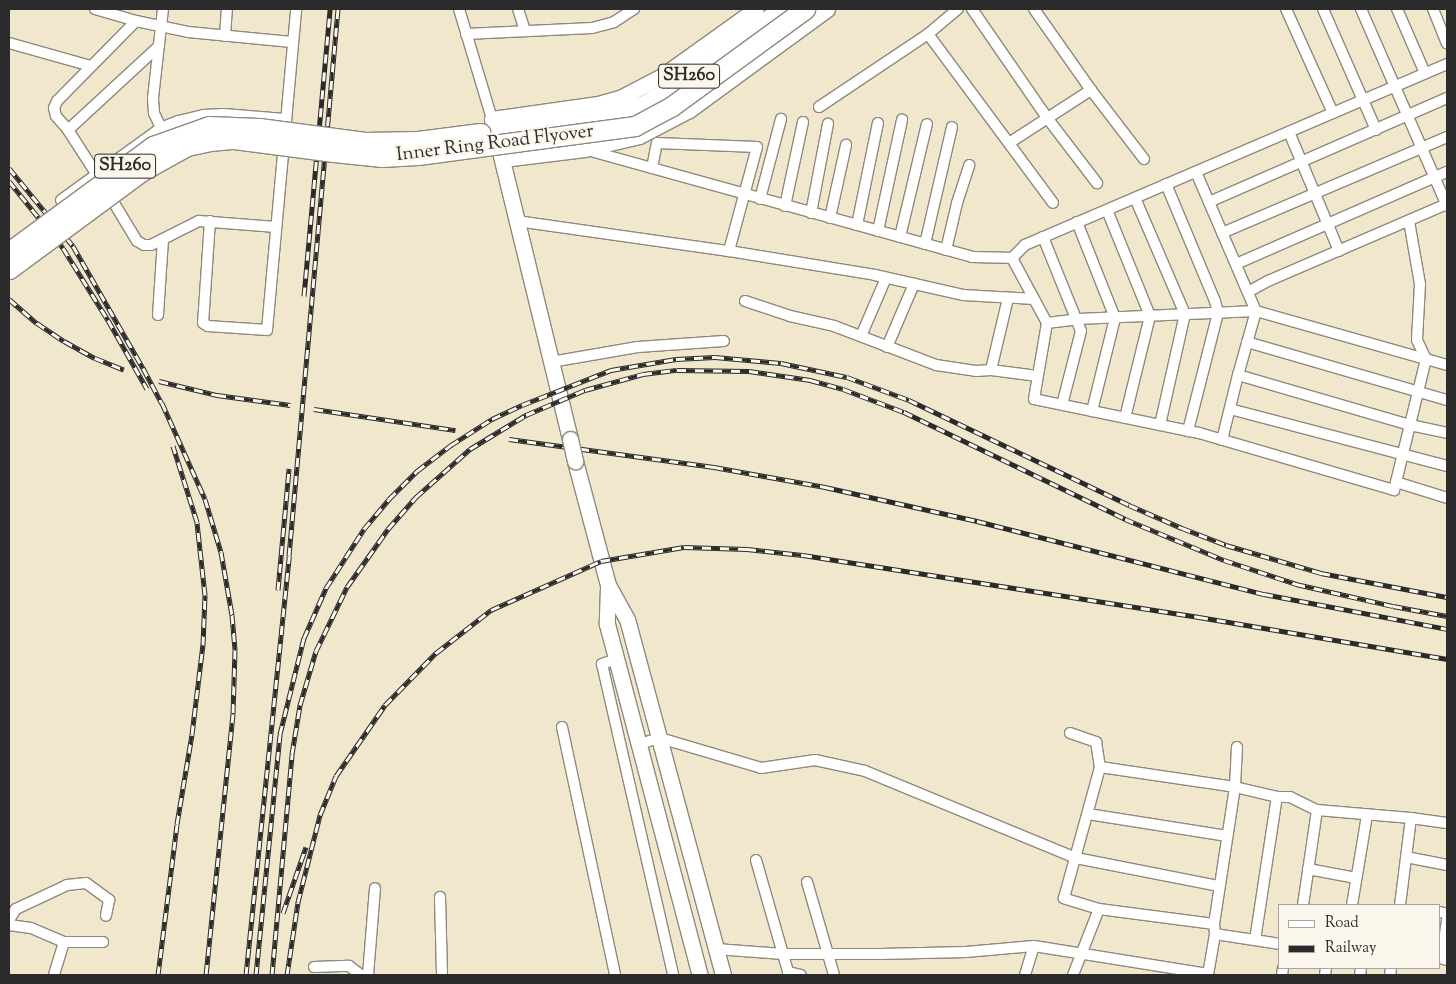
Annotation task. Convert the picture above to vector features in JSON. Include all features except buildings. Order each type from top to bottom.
[{"type":"highway","name":"Inner Ring Road Flyover","points":[[9,252],[153,146],[210,126],[251,127],[366,142],[418,141],[585,121],[624,113],[646,104],[676,86],[783,9]]},
{"type":"highway","name":"Inner Ring Road Flyover","points":[[9,268],[142,170],[186,146],[234,139],[353,154],[418,156],[634,126],[672,106],[805,9]]},
{"type":"street","points":[[95,9],[106,10],[136,21],[161,26],[225,36],[292,42]]},
{"type":"street","points":[[161,128],[154,113],[153,98],[162,9]]},
{"type":"street","points":[[225,36],[228,9]]},
{"type":"street","points":[[210,221],[203,323],[208,326],[266,330],[296,9]]},
{"type":"street","points":[[459,9],[492,119],[575,461],[608,585],[627,619],[722,975]]},
{"type":"street","points":[[518,9],[525,30]]},
{"type":"street","points":[[466,34],[603,26],[634,9]]},
{"type":"street","points":[[492,119],[598,104],[622,98],[662,76],[756,9]]},
{"type":"street","points":[[502,159],[584,149],[639,136],[689,110],[827,9]]},
{"type":"street","points":[[819,107],[928,34],[958,9]]},
{"type":"street","points":[[972,9],[1048,119],[1097,184]]},
{"type":"street","points":[[1034,9],[1091,90],[1144,159]]},
{"type":"street","points":[[1286,9],[1334,113]]},
{"type":"street","points":[[1323,9],[1376,130]]},
{"type":"street","points":[[1248,292],[1268,281],[1447,205],[1361,9]]},
{"type":"street","points":[[1397,9],[1426,73]]},
{"type":"street","points":[[1432,9],[1447,43]]},
{"type":"street","points":[[136,21],[56,101],[54,108],[56,116],[68,130],[137,241],[144,245],[150,245],[191,224],[210,221],[276,227]]},
{"type":"street","points":[[928,34],[1053,203]]},
{"type":"street","points":[[9,43],[91,66]]},
{"type":"street","points":[[68,130],[159,46]]},
{"type":"street","points":[[584,149],[972,257],[1012,258],[1025,244],[1447,64]]},
{"type":"street","points":[[1009,143],[1091,90]]},
{"type":"street","points":[[1209,202],[1302,163],[1447,98]]},
{"type":"street","points":[[61,200],[161,128],[202,115],[233,114],[285,119]]},
{"type":"street","points":[[760,199],[781,119]]},
{"type":"street","points":[[878,231],[902,120]]},
{"type":"street","points":[[785,206],[803,122]]},
{"type":"street","points":[[856,225],[878,122]]},
{"type":"street","points":[[811,213],[828,124]]},
{"type":"street","points":[[900,237],[927,124]]},
{"type":"street","points":[[925,244],[952,127]]},
{"type":"street","points":[[1289,132],[1338,251]]},
{"type":"street","points":[[1222,233],[1447,137]]},
{"type":"street","points":[[652,168],[657,143],[758,147],[729,251]]},
{"type":"street","points":[[830,218],[846,145]]},
{"type":"street","points":[[946,250],[957,203],[969,165]]},
{"type":"street","points":[[1196,172],[1256,311],[1222,440]]},
{"type":"street","points":[[1236,264],[1447,172]]},
{"type":"street","points":[[1166,184],[1215,301],[1218,313],[1188,431]]},
{"type":"street","points":[[1135,198],[1185,314],[1160,425]]},
{"type":"street","points":[[1107,210],[1150,316],[1125,418]]},
{"type":"street","points":[[1012,258],[1047,323],[1034,399],[1188,431],[1394,490],[1426,359],[1417,340],[1420,284],[1409,220]]},
{"type":"street","points":[[517,221],[729,251],[886,278],[963,295],[1034,299]]},
{"type":"street","points":[[1077,222],[1115,318],[1092,411]]},
{"type":"street","points":[[1043,236],[1078,319],[1081,334],[1062,405]]},
{"type":"street","points":[[158,315],[163,239]]},
{"type":"street","points":[[861,336],[886,278]]},
{"type":"street","points":[[887,347],[914,284]]},
{"type":"street","points":[[991,370],[1008,298]]},
{"type":"street","points":[[745,301],[790,316],[834,326],[936,365],[976,371],[991,370],[1038,376]]},
{"type":"street","points":[[1047,323],[1078,319],[1256,311],[1447,365]]},
{"type":"street","points":[[552,362],[638,347],[724,341]]},
{"type":"street","points":[[1247,342],[1447,400]]},
{"type":"street","points":[[1238,375],[1410,425],[1447,433]]},
{"type":"street","points":[[1230,409],[1402,456],[1447,466]]},
{"type":"street","points":[[1396,482],[1447,498]]},
{"type":"street","points":[[608,585],[607,624],[700,975]]},
{"type":"street","points":[[617,659],[602,664],[674,975]]},
{"type":"street","points":[[562,727],[615,975]]},
{"type":"street","points":[[1070,733],[1096,742],[1100,767],[1064,898],[1098,909],[1214,929],[1255,940],[1278,944]]},
{"type":"street","points":[[639,744],[660,738],[761,768],[815,760],[865,771],[1076,858],[1220,886]]},
{"type":"street","points":[[716,949],[783,954],[828,954],[966,952],[1034,946],[1208,975],[1235,787],[1238,747]]},
{"type":"street","points":[[1100,767],[1290,797],[1317,810],[1447,823]]},
{"type":"street","points":[[1255,940],[1277,796]]},
{"type":"street","points":[[1303,904],[1317,810]]},
{"type":"street","points":[[1088,814],[1227,836]]},
{"type":"street","points":[[1352,904],[1367,814]]},
{"type":"street","points":[[1400,904],[1411,818]]},
{"type":"street","points":[[1406,857],[1447,865]]},
{"type":"street","points":[[756,860],[789,974],[802,975]]},
{"type":"street","points":[[1308,869],[1356,878]]},
{"type":"street","points":[[9,920],[16,909],[67,885],[86,882],[109,900],[106,916]]},
{"type":"street","points":[[807,882],[834,975]]},
{"type":"street","points":[[368,975],[375,888]]},
{"type":"street","points":[[440,897],[442,975]]},
{"type":"street","points":[[1073,975],[1098,909]]},
{"type":"street","points":[[1447,920],[1443,959],[1447,960]]},
{"type":"street","points":[[9,925],[30,928],[64,942],[103,942]]},
{"type":"street","points":[[54,975],[64,942]]},
{"type":"street","points":[[1025,975],[1034,946]]},
{"type":"street","points":[[314,968],[349,966],[361,975]]},
{"type":"railway","points":[[304,296],[330,9]]},
{"type":"railway","points":[[246,975],[289,556],[338,9]]},
{"type":"railway","points":[[9,168],[73,246],[143,368],[162,403],[205,499],[221,552],[232,615],[235,650],[233,714],[206,975]]},
{"type":"railway","points":[[9,181],[63,248],[108,320],[147,389]]},
{"type":"railway","points":[[9,299],[37,323],[64,341],[95,358],[124,370]]},
{"type":"railway","points":[[256,975],[280,734],[304,638],[326,588],[364,529],[389,499],[417,471],[451,445],[492,419],[522,405],[611,370],[676,359],[715,357],[781,363],[847,377],[909,400],[1129,505],[1226,545],[1321,573],[1447,597]]},
{"type":"railway","points":[[272,975],[292,754],[300,705],[316,651],[347,587],[388,529],[416,497],[470,449],[526,415],[585,390],[643,374],[677,370],[749,371],[810,380],[843,389],[904,412],[1125,519],[1224,560],[1296,584],[1447,616]]},
{"type":"railway","points":[[159,381],[217,395],[290,405]]},
{"type":"railway","points":[[314,409],[455,430]]},
{"type":"railway","points":[[509,439],[714,467],[825,487],[977,521],[1264,594],[1447,629]]},
{"type":"railway","points":[[158,975],[177,824],[192,734],[203,645],[205,595],[197,522],[173,446]]},
{"type":"railway","points":[[278,590],[289,468]]},
{"type":"railway","points":[[287,975],[298,902],[320,815],[336,776],[385,705],[436,653],[491,610],[601,561],[684,547],[747,549],[803,555],[1199,617],[1447,659]]},
{"type":"railway","points":[[283,913],[306,847]]}]
